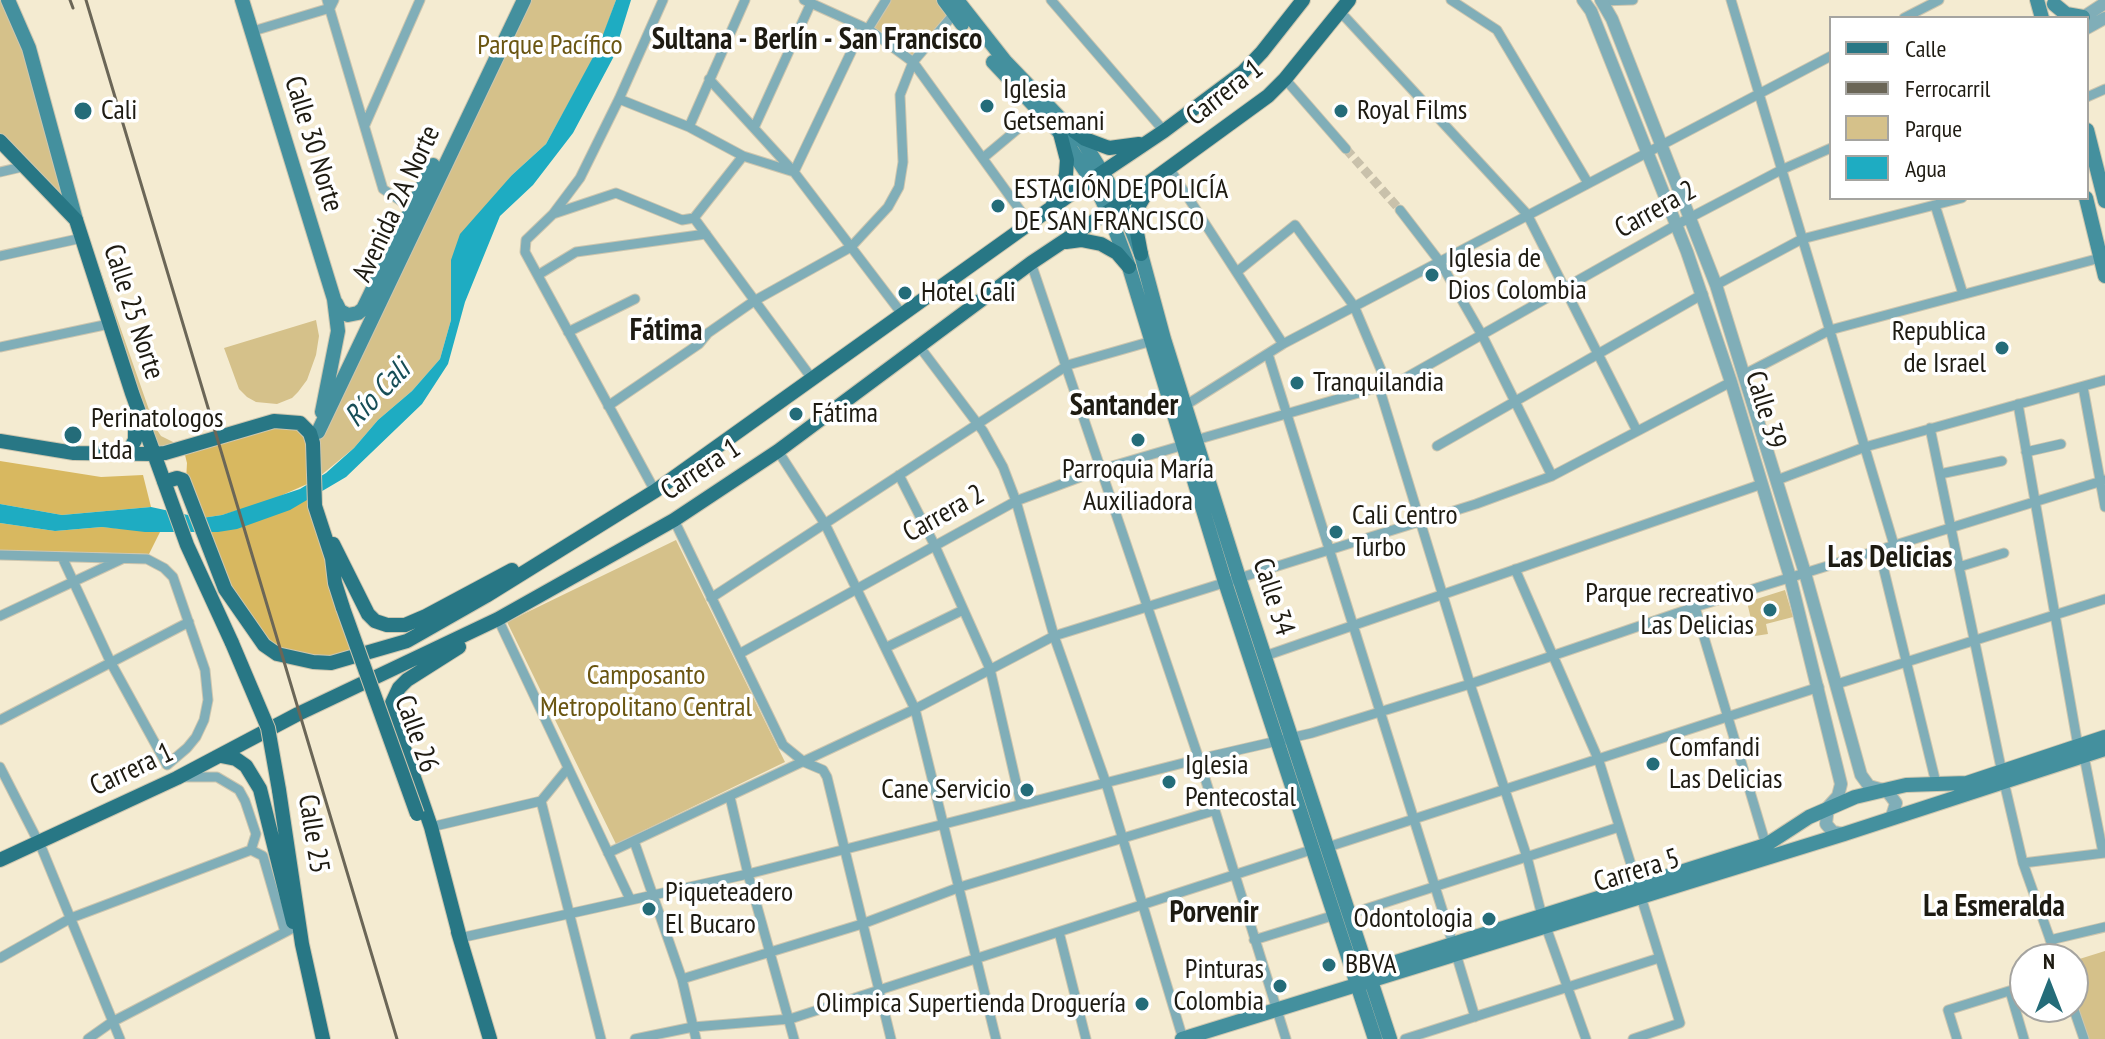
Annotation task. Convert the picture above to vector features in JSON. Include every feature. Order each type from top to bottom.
[{"type":"main road","name":"Calle 25 Norte","points":[[8,0],[29,48],[76,220],[132,393],[187,545],[232,643]]},
{"type":"main road","name":"Calle 30 Norte","points":[[242,0],[334,299],[338,331],[316,438]]},
{"type":"main road","name":"Avenida 2A Norte","points":[[316,438],[416,211],[515,0]]},
{"type":"main road","name":"Avenida 2A Norte","points":[[334,299],[344,314],[361,312],[524,0]]},
{"type":"main road","points":[[944,0],[956,7],[1067,132],[1066,174],[1062,189],[1044,213]]},
{"type":"main road","name":"Carrera 1","points":[[165,485],[177,478],[183,480],[225,589],[264,645],[277,654],[331,663],[407,641],[655,491],[1157,135],[1243,72],[1303,0]]},
{"type":"main road","name":"Carrera 1","points":[[0,860],[177,778],[298,714],[498,619],[674,520],[778,451],[1031,263],[1114,208],[1268,96],[1349,0]]},
{"type":"main road","points":[[956,7],[997,67],[1038,112],[1067,132],[1109,148],[1137,145],[1157,135]]},
{"type":"main road","name":"Calle 34","points":[[1067,132],[1098,176],[1141,254],[1186,405],[1190,443]]},
{"type":"main road","points":[[2089,135],[2100,160],[2105,201],[2087,202],[2105,276]]},
{"type":"main road","name":"Calle 25 Norte","points":[[0,141],[76,220]]},
{"type":"main road","points":[[1141,254],[1135,222],[1138,207],[1144,194],[1165,171]]},
{"type":"main road","name":"Calle 34","points":[[1114,208],[1152,341],[1190,443],[1343,914],[1362,978],[1375,1039]]},
{"type":"main road","points":[[1062,243],[1081,240],[1101,244],[1117,253],[1129,267]]},
{"type":"main road","points":[[123,454],[133,445],[136,430],[132,393]]},
{"type":"main road","points":[[0,441],[74,453],[154,454],[283,420],[306,427],[316,438]]},
{"type":"main road","name":"Calle 26","points":[[316,438],[313,465],[315,506],[343,608],[460,938],[490,1039]]},
{"type":"main road","points":[[321,527],[339,554],[368,614],[375,621],[396,626],[426,616],[576,534],[612,519]]},
{"type":"main road","name":"Calle 34","points":[[1232,580],[1265,656],[1285,740]]},
{"type":"main road","points":[[460,938],[431,827],[393,716],[395,695],[407,680],[479,636],[498,619]]},
{"type":"main road","name":"Calle 25","points":[[232,643],[268,728],[302,944],[323,1039]]},
{"type":"main road","name":"Carrera 5","points":[[1183,1039],[1362,978],[1639,891],[1844,834],[2081,751],[2105,737]]},
{"type":"main road","name":"Carrera 5","points":[[2081,751],[2105,749]]},
{"type":"main road","points":[[221,756],[236,759],[246,766],[260,789],[290,930],[302,944]]},
{"type":"main road","name":"Carrera 5","points":[[1639,891],[1766,845],[1828,807],[1880,790],[1936,783],[1967,783],[2003,776]]},
{"type":"main road","name":"Calle 34","points":[[1362,978],[1390,1039]]},
{"type":"street","points":[[365,125],[420,0]]},
{"type":"street","points":[[655,491],[525,252],[526,240],[553,214],[580,178],[663,0]]},
{"type":"street","points":[[689,127],[745,0]]},
{"type":"street","points":[[794,172],[865,28],[886,0]]},
{"type":"street","points":[[1051,0],[1157,135]]},
{"type":"street","points":[[1451,0],[1497,30],[1588,183]]},
{"type":"street","name":"Calle 39","points":[[1583,0],[1591,11],[1703,294],[1762,484],[1819,687],[1841,784],[1838,796],[1828,807]]},
{"type":"street","points":[[1601,0],[1633,0]]},
{"type":"street","name":"Calle 39","points":[[1601,0],[1612,19],[1716,285],[1805,573],[1861,775],[1869,786],[1893,796],[1896,803],[1896,810],[1886,820]]},
{"type":"street","points":[[1731,0],[1894,545]]},
{"type":"street","points":[[1908,16],[1939,0]]},
{"type":"street","points":[[754,128],[808,2],[865,28],[913,62],[1030,224]]},
{"type":"street","points":[[250,32],[330,3],[383,189],[416,211]]},
{"type":"street","points":[[2089,17],[2105,3]]},
{"type":"street","points":[[608,406],[699,344],[708,333],[754,301],[851,247],[888,207],[899,187],[903,162],[900,95],[913,62],[956,7]]},
{"type":"street","points":[[1339,13],[1527,214],[1637,431]]},
{"type":"street","points":[[1186,405],[1283,344],[1829,57]]},
{"type":"street","points":[[709,79],[794,172],[902,314]]},
{"type":"street","points":[[1285,79],[1346,149]]},
{"type":"street","points":[[619,99],[689,127],[743,156],[794,172]]},
{"type":"street","points":[[983,158],[1038,112]]},
{"type":"street","name":"Carrera 2","points":[[739,654],[1016,501],[1102,469],[1400,381],[1676,225],[1781,170],[1829,149]]},
{"type":"street","points":[[553,214],[616,193],[682,220],[694,218],[743,156]]},
{"type":"street","points":[[0,172],[26,166]]},
{"type":"street","points":[[1165,171],[1238,271],[1283,344]]},
{"type":"street","points":[[1716,285],[1802,239],[1954,200]]},
{"type":"street","points":[[1935,205],[1963,294]]},
{"type":"street","points":[[1400,210],[1440,262],[1482,335],[1552,476]]},
{"type":"street","points":[[694,218],[813,380]]},
{"type":"street","points":[[1238,271],[1295,225],[1354,306],[1383,386],[1470,684],[1527,857],[1544,921],[1586,1039]]},
{"type":"street","points":[[538,275],[576,252],[706,234]]},
{"type":"street","points":[[0,256],[82,238]]},
{"type":"street","points":[[1745,374],[1830,330],[2100,258]]},
{"type":"street","points":[[1031,263],[1199,759],[1286,1039]]},
{"type":"street","points":[[1437,446],[1703,294]]},
{"type":"street","points":[[568,332],[635,299]]},
{"type":"street","points":[[0,347],[109,324]]},
{"type":"street","points":[[711,598],[1068,365],[1152,341]]},
{"type":"street","points":[[919,346],[999,459],[1016,501],[1054,636],[1106,783],[1183,1039]]},
{"type":"street","points":[[1268,354],[1475,1017]]},
{"type":"street","points":[[1777,480],[1865,447],[2105,380]]},
{"type":"street","points":[[608,853],[915,709],[1054,636],[1476,504],[1552,476],[1731,382]]},
{"type":"street","points":[[2083,387],[2103,481],[2105,507]]},
{"type":"street","points":[[2018,404],[2081,751],[2104,853],[2023,863]]},
{"type":"street","points":[[1930,428],[2023,863],[2051,943]]},
{"type":"street","points":[[2026,452],[2061,444]]},
{"type":"street","points":[[778,451],[825,524],[915,709],[996,1039]]},
{"type":"street","points":[[1940,474],[2002,461]]},
{"type":"street","points":[[899,475],[935,546],[990,669],[1021,804]]},
{"type":"street","points":[[460,938],[748,874],[1285,740],[1470,684],[1695,607],[2103,481]]},
{"type":"street","points":[[1265,656],[1762,484]]},
{"type":"street","points":[[674,520],[783,745],[804,762],[823,770],[827,777],[891,1039]]},
{"type":"street","points":[[1879,550],[1936,783]]},
{"type":"street","points":[[1959,567],[2004,553]]},
{"type":"street","points":[[0,555],[150,560],[173,577],[189,622],[0,720]]},
{"type":"street","points":[[62,557],[111,663]]},
{"type":"street","points":[[0,616],[125,558]]},
{"type":"street","points":[[1515,569],[1599,761],[1680,1023],[1633,1039]]},
{"type":"street","points":[[1837,684],[2105,599]]},
{"type":"street","points":[[1695,607],[1766,845]]},
{"type":"street","points":[[887,647],[963,610]]},
{"type":"street","points":[[498,619],[630,899]]},
{"type":"street","name":"Carrera 1","points":[[111,663],[167,765],[187,748],[204,720],[208,700],[205,670],[189,622]]},
{"type":"street","points":[[635,1039],[693,1027],[790,1019],[1599,761],[1819,687]]},
{"type":"street","points":[[0,767],[38,842],[120,1039]]},
{"type":"street","points":[[431,827],[541,801],[568,768]]},
{"type":"street","points":[[177,778],[217,777],[229,782],[245,801],[256,834],[251,850]]},
{"type":"street","points":[[730,797],[794,1039]]},
{"type":"street","points":[[541,801],[601,1039]]},
{"type":"street","points":[[1828,807],[1826,824],[1833,832],[1844,834]]},
{"type":"street","points":[[682,979],[862,924],[960,887],[1213,811]]},
{"type":"street","points":[[1254,940],[1619,827]]},
{"type":"street","points":[[634,841],[655,894],[682,979],[696,1039]]},
{"type":"street","points":[[0,958],[71,918],[251,850],[263,856],[290,930],[112,1022],[88,1039]]},
{"type":"street","points":[[2050,940],[2105,927]]},
{"type":"street","points":[[1059,932],[1086,1039]]},
{"type":"street","points":[[1405,1039],[1659,958]]},
{"type":"street","points":[[1957,1039],[1948,1010],[2009,991]]},
{"type":"green space","points":[[0,0],[8,0],[49,99],[87,232],[155,427],[161,436],[183,447],[154,454],[76,220],[0,141]]},
{"type":"green space","name":"Parque Pacífico","points":[[524,0],[616,0],[599,48],[546,144],[512,175],[451,261],[451,320],[440,359],[354,448],[314,481],[318,432]]},
{"type":"green space","points":[[886,0],[944,0],[954,14],[913,62],[868,29]]},
{"type":"green space","points":[[316,320],[319,336],[316,355],[307,380],[292,398],[277,404],[256,402],[239,389],[224,348]]},
{"type":"green space","name":"Camposanto Metropolitano Central","points":[[676,540],[785,762],[616,844],[507,622]]},
{"type":"green space","name":"Parque recreativo Las Delicias","points":[[1785,590],[1793,617],[1766,624],[1768,634],[1755,636],[1747,602]]},
{"type":"green space","points":[[2105,951],[2105,1039],[2086,1039],[2081,1023],[2089,1023],[2089,956]]},
{"type":"shaded area","points":[[274,421],[306,427],[314,481],[269,501],[202,518],[186,481],[187,463],[183,447]]},
{"type":"shaded area","points":[[0,461],[101,477],[143,475],[151,507],[62,515],[0,504]]},
{"type":"shaded area","points":[[314,496],[359,655],[286,657],[251,629],[205,533]]},
{"type":"shaded area","points":[[0,523],[55,531],[102,527],[160,532],[149,554],[0,550]]},
{"type":"water","points":[[616,0],[631,0],[613,58],[573,133],[533,185],[500,216],[465,302],[448,364],[422,404],[346,477],[290,510],[237,529],[218,532],[145,532],[102,527],[55,531],[0,523],[0,504],[62,515],[151,507],[202,518],[222,515],[300,489],[326,473],[354,448],[378,420],[412,391],[440,359],[451,320],[451,260],[460,234],[512,175],[546,144],[598,48]]},
{"type":"tunnel","points":[[1346,149],[1400,210]]},
{"type":"railway","points":[[70,0],[73,8]]},
{"type":"railway","points":[[86,0],[397,1039]]},
{"type":"place","name":"Iglesia Getsemani","points":[[987,106]]},
{"type":"place","name":"Cali","points":[[83,111]]},
{"type":"place","name":"Royal Films","points":[[1341,111]]},
{"type":"place","name":"ESTACIÓN DE POLICÍA DE SAN FRANCISCO","points":[[998,206]]},
{"type":"place","name":"Iglesia de Dios Colombia","points":[[1432,275]]},
{"type":"place","name":"Hotel Cali","points":[[905,293]]},
{"type":"place","name":"Republica de Israel","points":[[2002,348]]},
{"type":"place","name":"Tranquilandia","points":[[1297,383]]},
{"type":"place","name":"Fátima","points":[[796,414]]},
{"type":"place","name":"Perinatologos Ltda","points":[[73,435]]},
{"type":"place","name":"Parroquia María Auxiliadora","points":[[1138,440]]},
{"type":"place","name":"Cali Centro Turbo","points":[[1336,532]]},
{"type":"place","name":"Parque recreativo Las Delicias","points":[[1770,610]]},
{"type":"place","name":"Comfandi Las Delicias","points":[[1653,764]]},
{"type":"place","name":"Iglesia Pentecostal","points":[[1169,782]]},
{"type":"place","name":"Cane Servicio","points":[[1027,790]]},
{"type":"place","name":"Piqueteadero El Bucaro","points":[[649,909]]},
{"type":"place","name":"Odontologia","points":[[1489,919]]},
{"type":"place","name":"BBVA","points":[[1329,965]]},
{"type":"place","name":"Pinturas Colombia","points":[[1280,986]]},
{"type":"place","name":"Olimpica Supertienda Droguería","points":[[1142,1004]]},
{"type":"district","name":"Sultana - Berlín - San Francisco","points":[[817,40]]},
{"type":"district","name":"Fátima","points":[[666,331]]},
{"type":"district","name":"Santander","points":[[1124,406]]},
{"type":"district","name":"Las Delicias","points":[[1890,558]]},
{"type":"district","name":"La Esmeralda","points":[[1994,907]]},
{"type":"district","name":"Porvenir","points":[[1214,913]]},
{"type":"water label","name":"Río Cali","points":[[378,394]]}]
